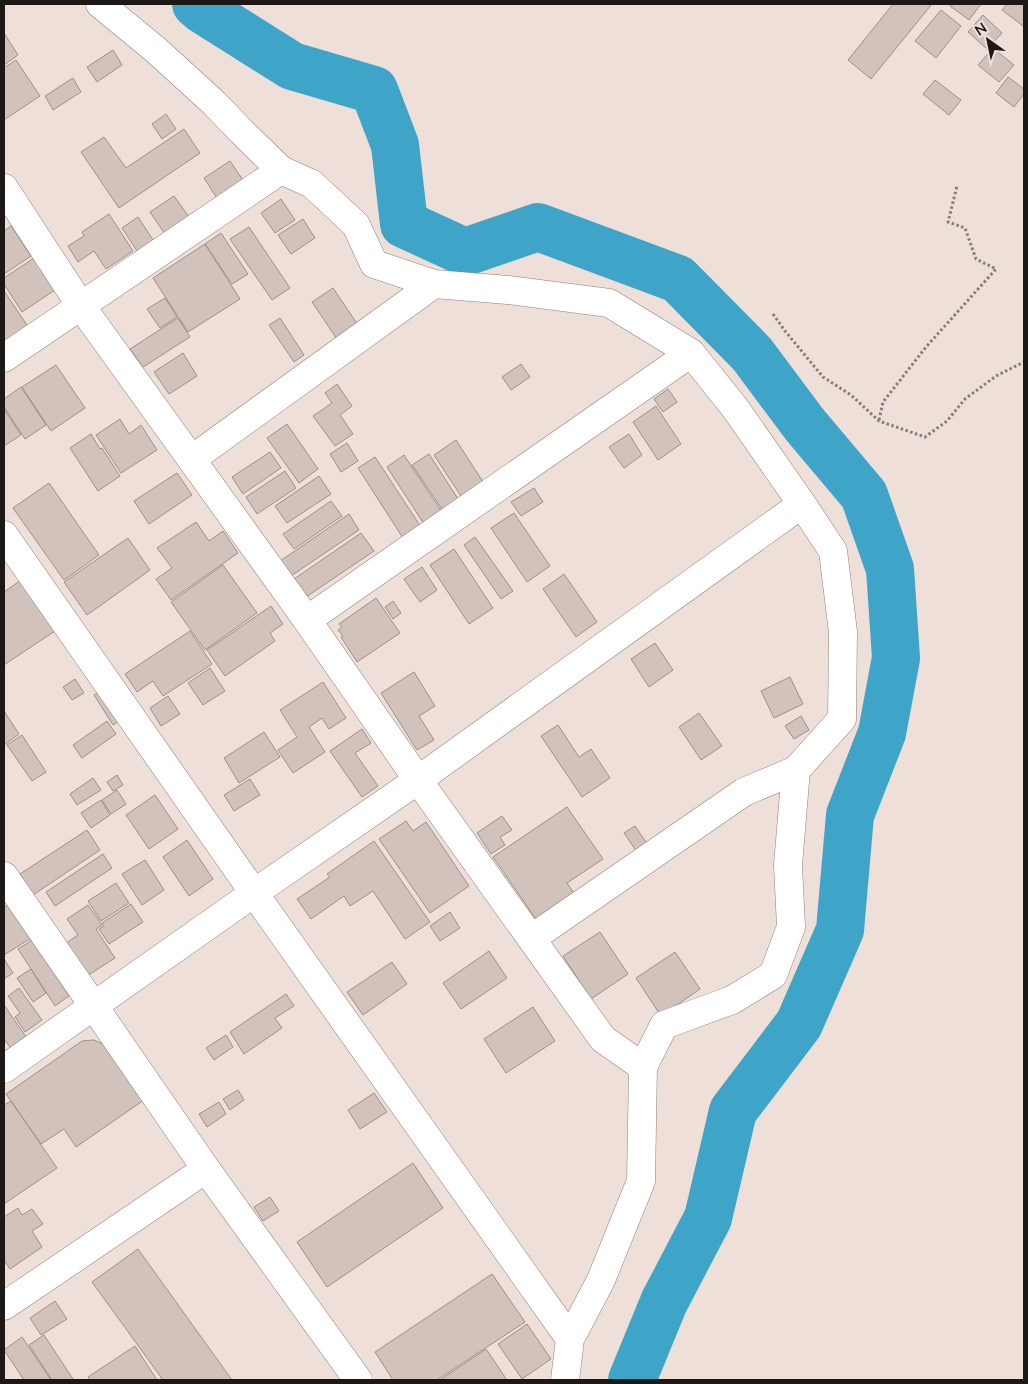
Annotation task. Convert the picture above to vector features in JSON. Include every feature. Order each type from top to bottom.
[{"type":"street","points":[[100,4],[156,50],[207,96],[282,170],[312,184],[356,225],[374,264],[434,284],[508,290],[609,303],[692,354],[735,408],[802,504],[832,551],[843,632],[842,719],[796,770],[744,792],[532,938]]},
{"type":"street","points":[[4,358],[282,170]]},
{"type":"street","points":[[4,188],[81,306],[307,620],[418,780],[603,1039],[643,1067]]},
{"type":"street","points":[[192,460],[434,284]]},
{"type":"street","points":[[307,620],[692,354]]},
{"type":"street","points":[[4,1069],[418,780],[802,504]]},
{"type":"street","points":[[4,535],[254,893],[570,1339]]},
{"type":"street","points":[[565,1380],[570,1339],[601,1280],[641,1181],[643,1067],[664,1025],[732,1000],[773,975],[791,927],[788,865],[796,770]]},
{"type":"street","points":[[4,876],[206,1169],[358,1380]]},
{"type":"street","points":[[4,1306],[206,1169]]},
{"type":"path","points":[[879,421],[883,402],[926,347],[996,269],[976,260],[965,228],[948,222],[956,186]]},
{"type":"path","points":[[774,314],[785,331],[823,377],[851,395],[879,421],[925,438],[947,421],[965,399],[996,376],[1024,362]]},
{"type":"building","points":[[893,4],[932,4],[871,79],[848,60]]},
{"type":"building","points":[[952,4],[981,4],[969,20],[950,6]]},
{"type":"building","points":[[1007,4],[1024,4],[1023,26],[1002,10]]},
{"type":"building","points":[[941,10],[961,26],[936,58],[915,41]]},
{"type":"building","points":[[983,15],[1002,33],[987,49],[968,32]]},
{"type":"building","points":[[4,33],[18,55],[4,65]]},
{"type":"building","points":[[993,48],[1014,65],[999,82],[978,65]]},
{"type":"building","points":[[113,50],[122,65],[97,82],[87,67]]},
{"type":"building","points":[[16,60],[40,96],[4,120],[4,68]]},
{"type":"building","points":[[1008,77],[1024,89],[1024,94],[1014,107],[996,93]]},
{"type":"building","points":[[73,78],[81,92],[53,110],[45,96]]},
{"type":"building","points":[[935,80],[961,100],[949,115],[923,94]]},
{"type":"building","points":[[166,114],[176,129],[162,139],[152,124]]},
{"type":"building","points":[[184,129],[200,153],[119,208],[81,152],[104,137],[126,168]]},
{"type":"building","points":[[230,161],[247,186],[220,203],[204,178]]},
{"type":"building","points":[[174,196],[191,220],[167,237],[150,212]]},
{"type":"building","points":[[281,199],[295,220],[275,233],[261,213]]},
{"type":"building","points":[[109,214],[133,251],[106,269],[94,251],[78,262],[68,246],[84,236],[82,232]]},
{"type":"building","points":[[138,217],[157,246],[141,257],[122,228]]},
{"type":"building","points":[[303,219],[315,238],[291,254],[278,235]]},
{"type":"building","points":[[11,226],[31,256],[4,274],[4,231]]},
{"type":"building","points":[[249,227],[290,288],[272,300],[230,239]]},
{"type":"building","points":[[221,233],[248,274],[232,284],[205,244]]},
{"type":"building","points":[[205,244],[240,299],[188,332],[153,278]]},
{"type":"building","points":[[34,258],[55,290],[22,312],[4,284],[4,278]]},
{"type":"building","points":[[333,288],[358,325],[337,339],[312,302]]},
{"type":"building","points":[[4,291],[29,328],[4,345]]},
{"type":"building","points":[[165,298],[177,317],[160,328],[147,309]]},
{"type":"building","points":[[178,318],[190,337],[143,367],[130,349]]},
{"type":"building","points":[[280,318],[304,355],[294,362],[269,325]]},
{"type":"building","points":[[183,353],[197,376],[169,394],[154,372]]},
{"type":"building","points":[[521,364],[530,377],[511,390],[502,377]]},
{"type":"building","points":[[56,365],[85,408],[51,431],[22,387]]},
{"type":"building","points":[[337,384],[352,406],[340,415],[353,434],[335,446],[313,416],[332,403],[325,393]]},
{"type":"building","points":[[21,387],[46,425],[25,439],[4,407],[4,399]]},
{"type":"building","points":[[668,389],[677,402],[663,412],[654,399]]},
{"type":"building","points":[[656,406],[681,444],[658,460],[633,422]]},
{"type":"building","points":[[4,409],[21,435],[4,446]]},
{"type":"building","points":[[120,419],[129,434],[141,425],[157,450],[121,473],[96,435]]},
{"type":"building","points":[[287,424],[318,469],[299,483],[267,438]]},
{"type":"building","points":[[91,434],[120,476],[98,491],[70,448]]},
{"type":"building","points":[[629,434],[642,455],[624,468],[609,447]]},
{"type":"building","points":[[456,440],[485,485],[463,499],[434,455]]},
{"type":"building","points":[[347,443],[358,461],[341,472],[330,454]]},
{"type":"building","points":[[270,452],[281,468],[243,494],[232,477]]},
{"type":"building","points":[[429,454],[460,502],[444,512],[412,465]]},
{"type":"building","points":[[404,455],[442,512],[424,524],[387,467]]},
{"type":"building","points":[[375,457],[421,527],[403,538],[358,468]]},
{"type":"building","points":[[285,471],[296,488],[257,514],[246,497]]},
{"type":"building","points":[[177,473],[192,495],[149,524],[134,501]]},
{"type":"building","points":[[319,476],[331,494],[287,523],[275,506]]},
{"type":"building","points":[[49,483],[99,555],[64,580],[13,508]]},
{"type":"building","points":[[534,488],[543,502],[521,516],[511,502]]},
{"type":"building","points":[[331,501],[342,516],[294,549],[283,534]]},
{"type":"building","points":[[514,513],[550,566],[527,582],[491,528]]},
{"type":"building","points":[[349,514],[359,530],[291,576],[280,561]]},
{"type":"building","points":[[196,522],[209,541],[223,531],[238,553],[171,600],[156,579],[172,568],[157,548]]},
{"type":"building","points":[[361,533],[374,551],[306,597],[294,579]]},
{"type":"building","points":[[475,537],[513,591],[501,599],[464,545]]},
{"type":"building","points":[[128,538],[150,570],[87,615],[64,582]]},
{"type":"building","points":[[454,549],[493,608],[469,624],[430,565]]},
{"type":"building","points":[[223,565],[257,613],[205,650],[171,602]]},
{"type":"building","points":[[422,567],[437,590],[420,602],[404,579]]},
{"type":"building","points":[[564,574],[597,622],[576,637],[543,589]]},
{"type":"building","points":[[24,578],[58,629],[4,665],[4,592]]},
{"type":"building","points":[[376,598],[400,633],[357,662],[341,637],[343,636],[338,630],[342,627],[339,624]]},
{"type":"building","points":[[393,601],[401,613],[393,619],[385,607]]},
{"type":"building","points":[[271,606],[283,624],[270,633],[275,641],[225,676],[207,650]]},
{"type":"building","points":[[190,631],[212,664],[163,696],[153,681],[137,692],[125,674]]},
{"type":"building","points":[[655,643],[673,670],[649,687],[631,659]]},
{"type":"building","points":[[210,668],[225,691],[203,705],[188,683]]},
{"type":"building","points":[[414,672],[435,706],[419,716],[434,740],[417,750],[381,693]]},
{"type":"building","points":[[790,677],[803,704],[774,718],[761,691]]},
{"type":"building","points":[[75,679],[84,693],[72,700],[63,687]]},
{"type":"building","points":[[323,682],[346,718],[329,729],[322,718],[309,727],[325,752],[293,773],[278,750],[297,737],[280,710]]},
{"type":"building","points":[[103,689],[122,719],[113,725],[94,695]]},
{"type":"building","points":[[168,696],[180,714],[161,726],[150,708]]},
{"type":"building","points":[[4,711],[19,734],[4,745]]},
{"type":"building","points":[[699,713],[722,746],[701,760],[679,727]]},
{"type":"building","points":[[801,716],[809,730],[794,739],[785,726]]},
{"type":"building","points":[[107,721],[116,734],[82,758],[73,745]]},
{"type":"building","points":[[558,725],[579,757],[591,749],[610,778],[582,797],[541,736]]},
{"type":"building","points":[[362,729],[371,743],[355,753],[378,786],[362,797],[330,751]]},
{"type":"building","points":[[264,732],[280,757],[239,783],[224,758]]},
{"type":"building","points":[[22,735],[46,772],[32,781],[7,745]]},
{"type":"building","points":[[117,775],[123,785],[113,791],[107,782]]},
{"type":"building","points":[[93,778],[101,790],[77,805],[70,794]]},
{"type":"building","points":[[250,779],[260,795],[234,811],[224,795]]},
{"type":"building","points":[[117,790],[126,804],[111,814],[102,800]]},
{"type":"building","points":[[155,795],[178,829],[149,849],[126,815]]},
{"type":"building","points":[[101,800],[110,815],[91,828],[81,813]]},
{"type":"building","points":[[567,807],[603,859],[567,883],[574,893],[536,919],[493,857]]},
{"type":"building","points":[[502,816],[512,830],[500,837],[505,845],[491,854],[477,833]]},
{"type":"building","points":[[406,821],[413,831],[426,822],[469,886],[430,913],[379,839]]},
{"type":"building","points":[[635,826],[648,845],[637,852],[624,833]]},
{"type":"building","points":[[87,830],[100,850],[33,895],[20,874]]},
{"type":"building","points":[[187,840],[213,879],[189,896],[163,857]]},
{"type":"building","points":[[374,841],[430,922],[405,939],[373,891],[350,906],[344,896],[311,919],[297,899],[330,877],[327,874]]},
{"type":"building","points":[[103,854],[112,868],[55,906],[46,892]]},
{"type":"building","points":[[145,860],[164,890],[142,905],[122,874]]},
{"type":"building","points":[[116,883],[129,903],[101,921],[88,901]]},
{"type":"building","points":[[131,904],[143,922],[109,944],[99,929],[104,926],[102,923]]},
{"type":"building","points":[[8,905],[31,938],[4,955],[4,908]]},
{"type":"building","points":[[88,905],[102,925],[96,929],[115,958],[87,976],[66,943],[78,935],[67,919]]},
{"type":"building","points":[[450,912],[460,928],[440,941],[430,926]]},
{"type":"building","points":[[600,932],[628,974],[591,999],[563,956]]},
{"type":"building","points":[[32,940],[69,996],[55,1006],[18,949]]},
{"type":"building","points":[[489,951],[507,978],[461,1009],[443,983]]},
{"type":"building","points":[[675,952],[700,989],[661,1016],[636,978]]},
{"type":"building","points":[[4,959],[13,973],[4,979]]},
{"type":"building","points":[[392,962],[407,984],[363,1015],[347,992]]},
{"type":"building","points":[[31,969],[46,993],[33,1002],[17,978]]},
{"type":"building","points":[[19,988],[42,1020],[25,1032],[15,1017],[20,1013],[8,996]]},
{"type":"building","points":[[286,994],[294,1006],[275,1018],[282,1028],[244,1054],[230,1032]]},
{"type":"building","points":[[4,1005],[31,1044],[15,1054],[4,1039]]},
{"type":"building","points":[[533,1007],[555,1041],[506,1073],[484,1039]]},
{"type":"building","points":[[226,1035],[233,1047],[214,1060],[206,1048]]},
{"type":"building","points":[[94,1040],[107,1046],[144,1100],[76,1147],[64,1129],[41,1144],[6,1094],[82,1041]]},
{"type":"building","points":[[238,1090],[244,1100],[230,1110],[223,1099]]},
{"type":"building","points":[[374,1093],[387,1112],[360,1129],[348,1110]]},
{"type":"building","points":[[11,1101],[57,1168],[4,1204],[4,1105]]},
{"type":"building","points":[[219,1102],[226,1114],[207,1127],[199,1114]]},
{"type":"building","points":[[413,1163],[443,1208],[327,1287],[297,1242]]},
{"type":"building","points":[[270,1197],[279,1211],[263,1221],[254,1207]]},
{"type":"building","points":[[18,1208],[22,1215],[32,1209],[43,1224],[32,1231],[42,1247],[10,1269],[4,1260],[4,1217]]},
{"type":"building","points":[[138,1249],[232,1380],[163,1380],[92,1282]]},
{"type":"building","points":[[492,1274],[525,1322],[437,1380],[393,1380],[375,1352]]},
{"type":"building","points":[[55,1301],[67,1319],[41,1335],[30,1318]]},
{"type":"building","points":[[527,1324],[551,1359],[522,1379],[498,1344]]},
{"type":"building","points":[[44,1335],[72,1380],[52,1380],[29,1345]]},
{"type":"building","points":[[22,1337],[51,1380],[24,1380],[4,1350]]},
{"type":"building","points":[[135,1346],[157,1380],[90,1380],[88,1377]]},
{"type":"building","points":[[486,1349],[507,1380],[440,1380]]},
{"type":"waterway","points":[[196,4],[292,66],[374,90],[395,145],[404,224],[465,252],[538,227],[678,279],[752,354],[805,425],[864,495],[890,569],[896,658],[882,733],[850,815],[840,930],[799,1024],[733,1111],[708,1218],[664,1302],[632,1380]]}]
